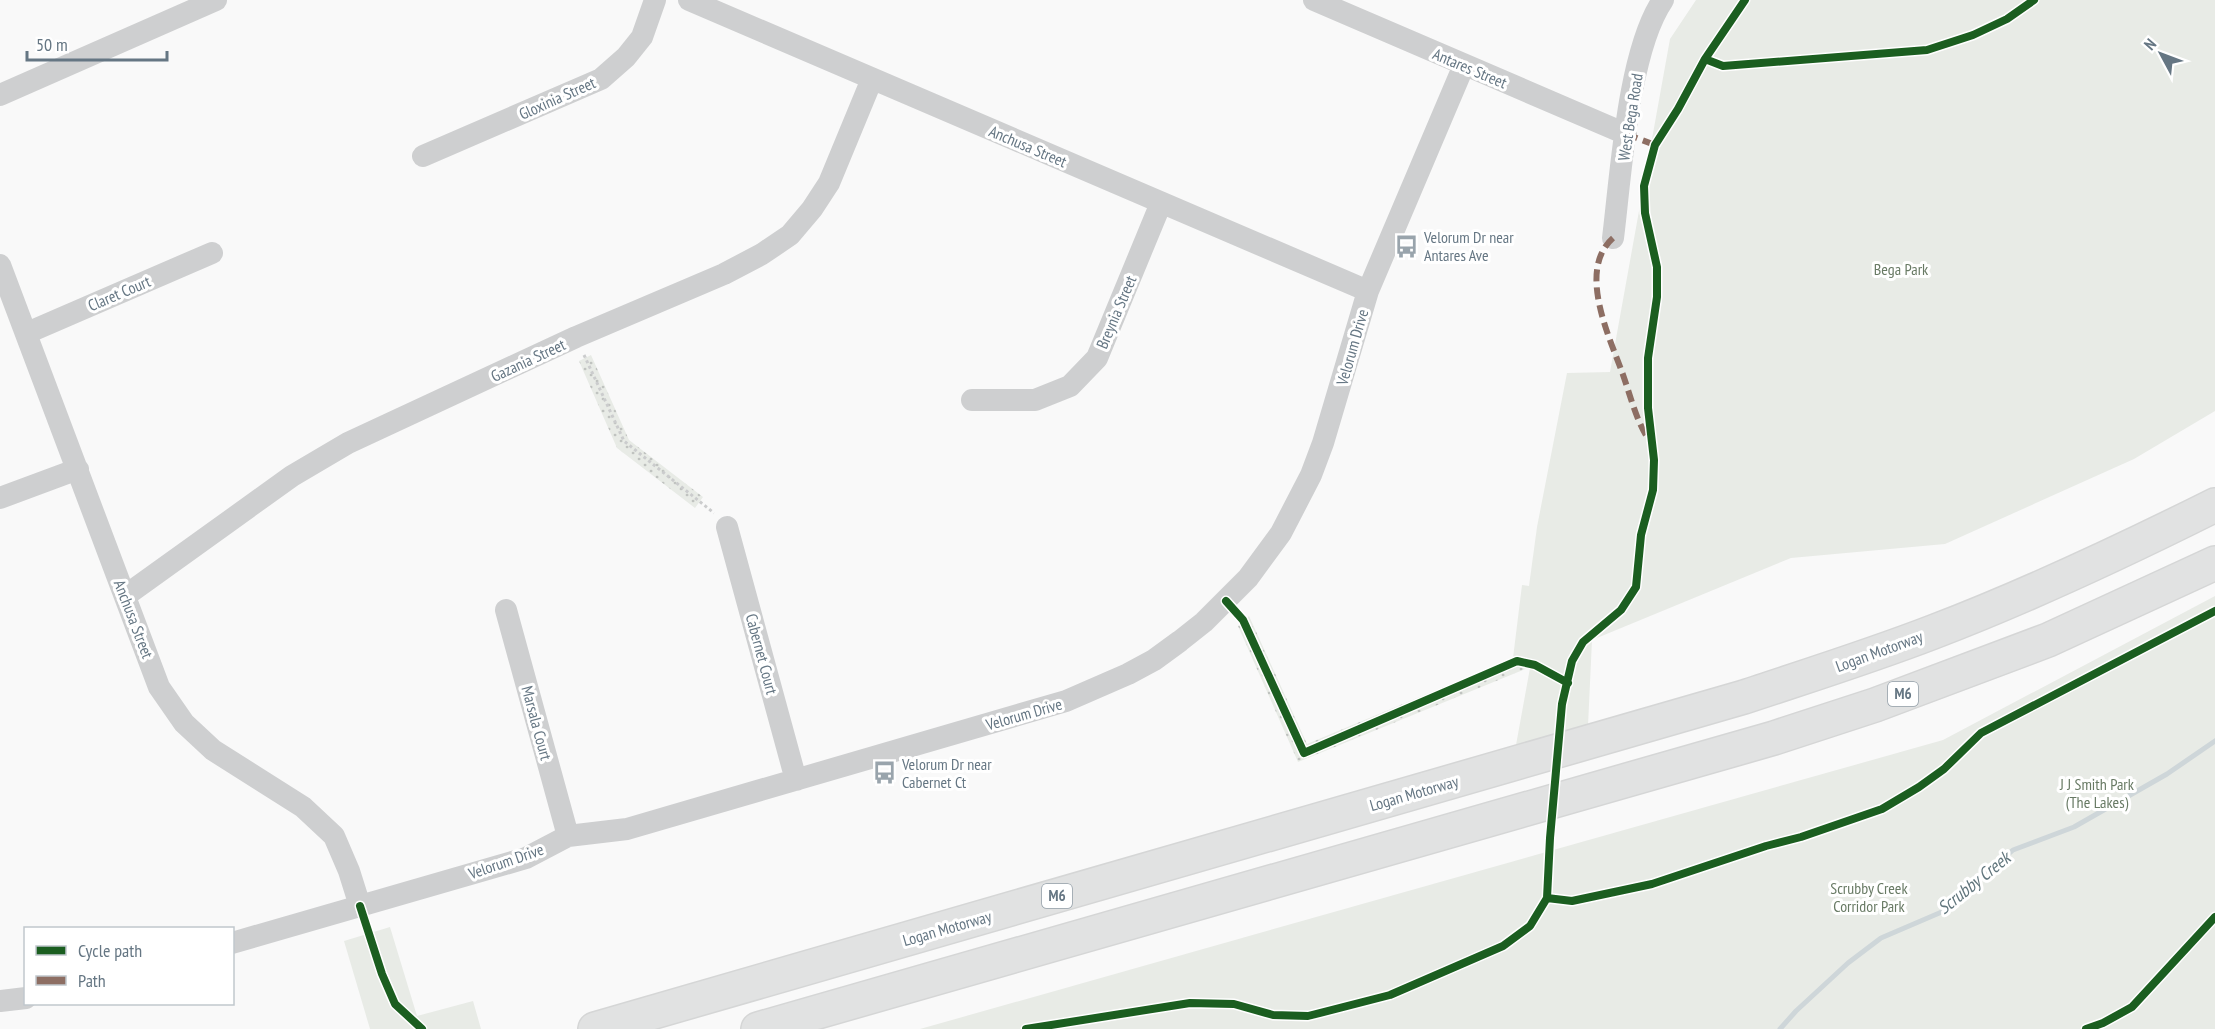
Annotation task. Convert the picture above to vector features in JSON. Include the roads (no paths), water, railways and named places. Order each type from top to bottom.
[{"type":"highway","name":"Logan Motorway","points":[[595,1029],[1585,745],[1744,697],[1933,632],[2131,547],[2215,505]]},
{"type":"highway","name":"M6","points":[[758,1029],[1774,738],[1875,705],[2048,640],[2215,563]]},
{"type":"street","points":[[0,95],[216,0]]},
{"type":"street","name":"Gloxinia Street","points":[[423,156],[601,79],[626,57],[642,36],[655,0]]},
{"type":"street","name":"Anchusa Street","points":[[689,0],[1368,291]]},
{"type":"street","name":"Antares Street","points":[[1314,0],[1345,6],[1464,65],[1626,134]]},
{"type":"street","name":"West Bega Road","points":[[1613,237],[1626,134],[1643,48],[1650,25],[1663,0]]},
{"type":"street","name":"Velorum Drive","points":[[234,942],[526,858],[568,836],[627,829],[1066,701],[1099,688],[1154,660],[1204,622],[1248,578],[1281,533],[1297,505],[1323,443],[1368,291],[1464,65]]},
{"type":"street","name":"Gazania Street","points":[[125,596],[292,476],[348,443],[576,337],[724,274],[762,254],[790,235],[830,183],[872,79]]},
{"type":"street","name":"Breynia Street","points":[[972,400],[1035,400],[1070,386],[1097,358],[1161,203]]},
{"type":"street","name":"Claret Court","points":[[27,333],[212,253]]},
{"type":"street","name":"Anchusa Street","points":[[0,265],[159,687],[184,723],[213,750],[303,807],[334,836],[350,871],[360,906]]},
{"type":"street","points":[[0,498],[78,469]]},
{"type":"street","name":"Cabernet Court","points":[[728,527],[796,780]]},
{"type":"street","name":"Marsala Court","points":[[506,610],[568,836]]},
{"type":"street","points":[[0,1001],[24,998]]},
{"type":"waterway","name":"Scrubby Creek","points":[[1780,1029],[1848,963],[1881,938],[1944,911],[2013,850],[2074,827],[2167,774],[2215,741]]},
{"type":"place","name":"Velorum Dr near Antares Ave","points":[[1406,246]]},
{"type":"place","name":"Velorum Dr near Cabernet Ct","points":[[884,773]]},
{"type":"park label","name":"Bega Park","points":[[1901,269]]},
{"type":"park label","name":"J J Smith Park (The Lakes)","points":[[2097,793]]},
{"type":"park label","name":"Scrubby Creek Corridor Park","points":[[1869,897]]}]
